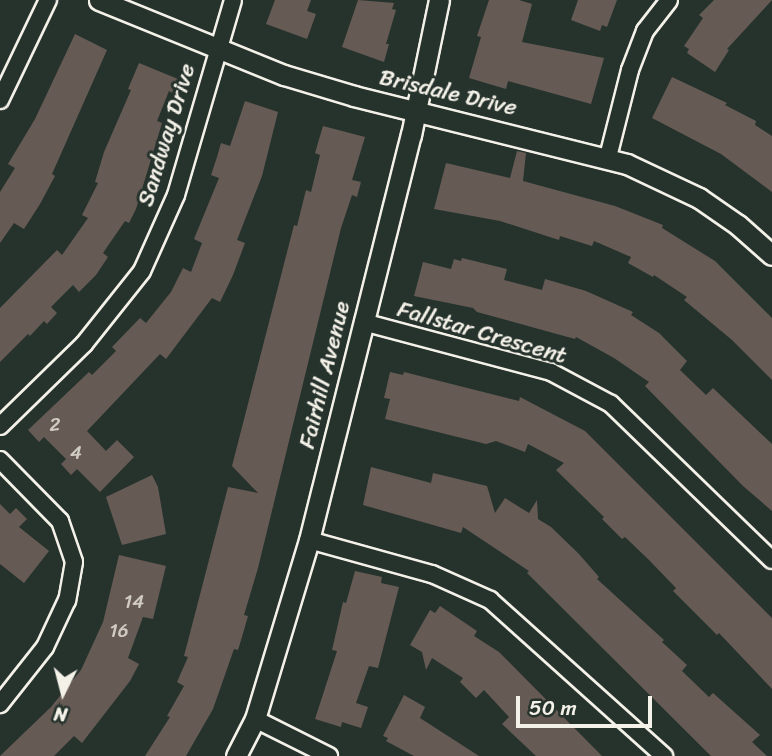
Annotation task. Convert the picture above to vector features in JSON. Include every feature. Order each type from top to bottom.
[{"type":"street","points":[[0,100],[48,0]]},
{"type":"street","name":"Brisdale Drive","points":[[99,0],[284,75],[354,96],[608,157],[667,180],[699,198],[732,220],[772,255]]},
{"type":"street","name":"Sandway Drive","points":[[0,426],[84,344],[142,271],[176,195],[216,49],[233,0]]},
{"type":"street","name":"Fairhill Avenue","points":[[236,756],[255,719],[309,540],[417,111],[439,0]]},
{"type":"street","points":[[608,157],[630,70],[645,31],[669,0]]},
{"type":"street","name":"Fallstar Crescent","points":[[363,322],[551,372],[611,404],[772,560]]},
{"type":"street","points":[[0,460],[60,521],[74,562],[67,600],[45,647],[0,704]]},
{"type":"street","points":[[309,540],[432,574],[490,600],[641,732],[664,756]]},
{"type":"street","points":[[255,719],[329,756]]},
{"type":"building","points":[[275,0],[311,0],[307,11],[316,14],[307,39],[266,24]]},
{"type":"building","points":[[358,0],[394,3],[392,9],[396,10],[384,62],[342,47]]},
{"type":"building","points":[[489,0],[519,0],[532,4],[522,42],[604,58],[591,104],[508,81],[506,89],[469,78],[481,37],[477,36]]},
{"type":"building","points":[[578,0],[617,0],[607,27],[602,25],[600,31],[571,20]]},
{"type":"building","points":[[714,0],[772,0],[727,49],[729,50],[715,72],[687,53],[689,49],[684,46],[703,18],[699,15]]},
{"type":"building","points":[[75,34],[107,50],[52,174],[55,176],[40,204],[24,229],[14,223],[0,243],[0,192],[15,168],[8,164],[35,119]]},
{"type":"building","points":[[139,63],[178,79],[172,93],[169,91],[157,121],[162,123],[136,209],[129,223],[125,221],[103,253],[108,257],[96,275],[79,292],[73,285],[51,307],[57,313],[47,324],[44,321],[0,362],[0,308],[57,250],[62,255],[88,218],[82,215],[98,183],[95,182],[104,152],[131,90],[128,89]]},
{"type":"building","points":[[672,77],[727,103],[725,105],[756,121],[755,125],[772,136],[772,192],[721,154],[652,118]]},
{"type":"building","points":[[245,101],[278,112],[262,176],[237,240],[245,243],[220,302],[212,298],[166,359],[160,354],[87,431],[106,451],[117,440],[134,457],[100,492],[77,469],[71,475],[61,464],[66,459],[44,437],[39,442],[28,430],[89,372],[92,375],[116,351],[112,347],[140,318],[146,323],[171,292],[183,268],[191,272],[202,243],[194,239],[219,178],[211,175],[221,143],[230,146]]},
{"type":"building","points":[[323,126],[365,137],[352,180],[361,182],[357,197],[352,195],[341,228],[258,568],[244,615],[248,616],[238,650],[234,649],[213,709],[186,756],[145,756],[170,717],[167,716],[184,686],[177,682],[188,657],[184,656],[228,487],[258,493],[232,466],[294,225],[297,226],[306,190],[311,192],[320,155],[315,153]]},
{"type":"building","points":[[517,151],[526,153],[523,181],[615,206],[663,225],[662,228],[715,261],[772,318],[772,380],[732,340],[684,300],[687,297],[654,275],[653,277],[628,263],[631,257],[594,241],[592,246],[560,236],[559,240],[500,221],[434,209],[446,163],[510,178]]},
{"type":"building","points":[[462,258],[507,269],[504,280],[542,290],[545,279],[586,291],[633,312],[631,315],[659,333],[687,361],[680,370],[706,395],[713,388],[772,444],[772,511],[743,486],[645,386],[649,382],[614,358],[576,337],[575,339],[477,312],[473,308],[414,296],[423,262],[451,269],[454,259],[461,261]]},
{"type":"building","points":[[390,372],[403,375],[404,372],[519,401],[520,397],[585,431],[772,618],[772,689],[719,633],[717,635],[673,591],[676,588],[649,560],[625,537],[622,539],[602,519],[604,517],[556,470],[564,463],[528,444],[525,452],[496,441],[486,444],[385,419],[390,399],[384,398]]},
{"type":"building","points":[[371,467],[431,483],[433,473],[487,486],[495,513],[505,498],[529,513],[537,500],[538,519],[551,527],[579,554],[599,577],[597,579],[664,640],[662,642],[687,665],[682,671],[709,697],[713,693],[760,735],[752,742],[767,756],[711,756],[527,573],[529,571],[463,527],[461,533],[363,505]]},
{"type":"building","points":[[152,475],[158,487],[166,534],[122,545],[106,497]]},
{"type":"building","points":[[0,504],[10,514],[16,508],[27,519],[19,527],[49,551],[24,583],[0,564]]},
{"type":"building","points":[[119,555],[166,566],[153,619],[143,617],[128,658],[139,664],[130,681],[82,743],[74,736],[54,756],[0,756],[51,707],[81,670],[103,622]]},
{"type":"building","points":[[355,571],[382,577],[381,583],[399,587],[378,668],[369,666],[356,703],[368,707],[361,728],[342,722],[341,727],[315,719],[337,651],[332,650],[343,602],[346,603]]},
{"type":"building","points":[[440,606],[477,631],[474,636],[499,652],[602,756],[536,756],[502,724],[509,717],[484,690],[476,698],[460,682],[463,678],[432,658],[426,670],[422,652],[410,645],[430,610],[435,613]]},
{"type":"building","points":[[404,695],[425,707],[420,718],[479,756],[414,756],[386,741],[388,738],[383,736]]}]
